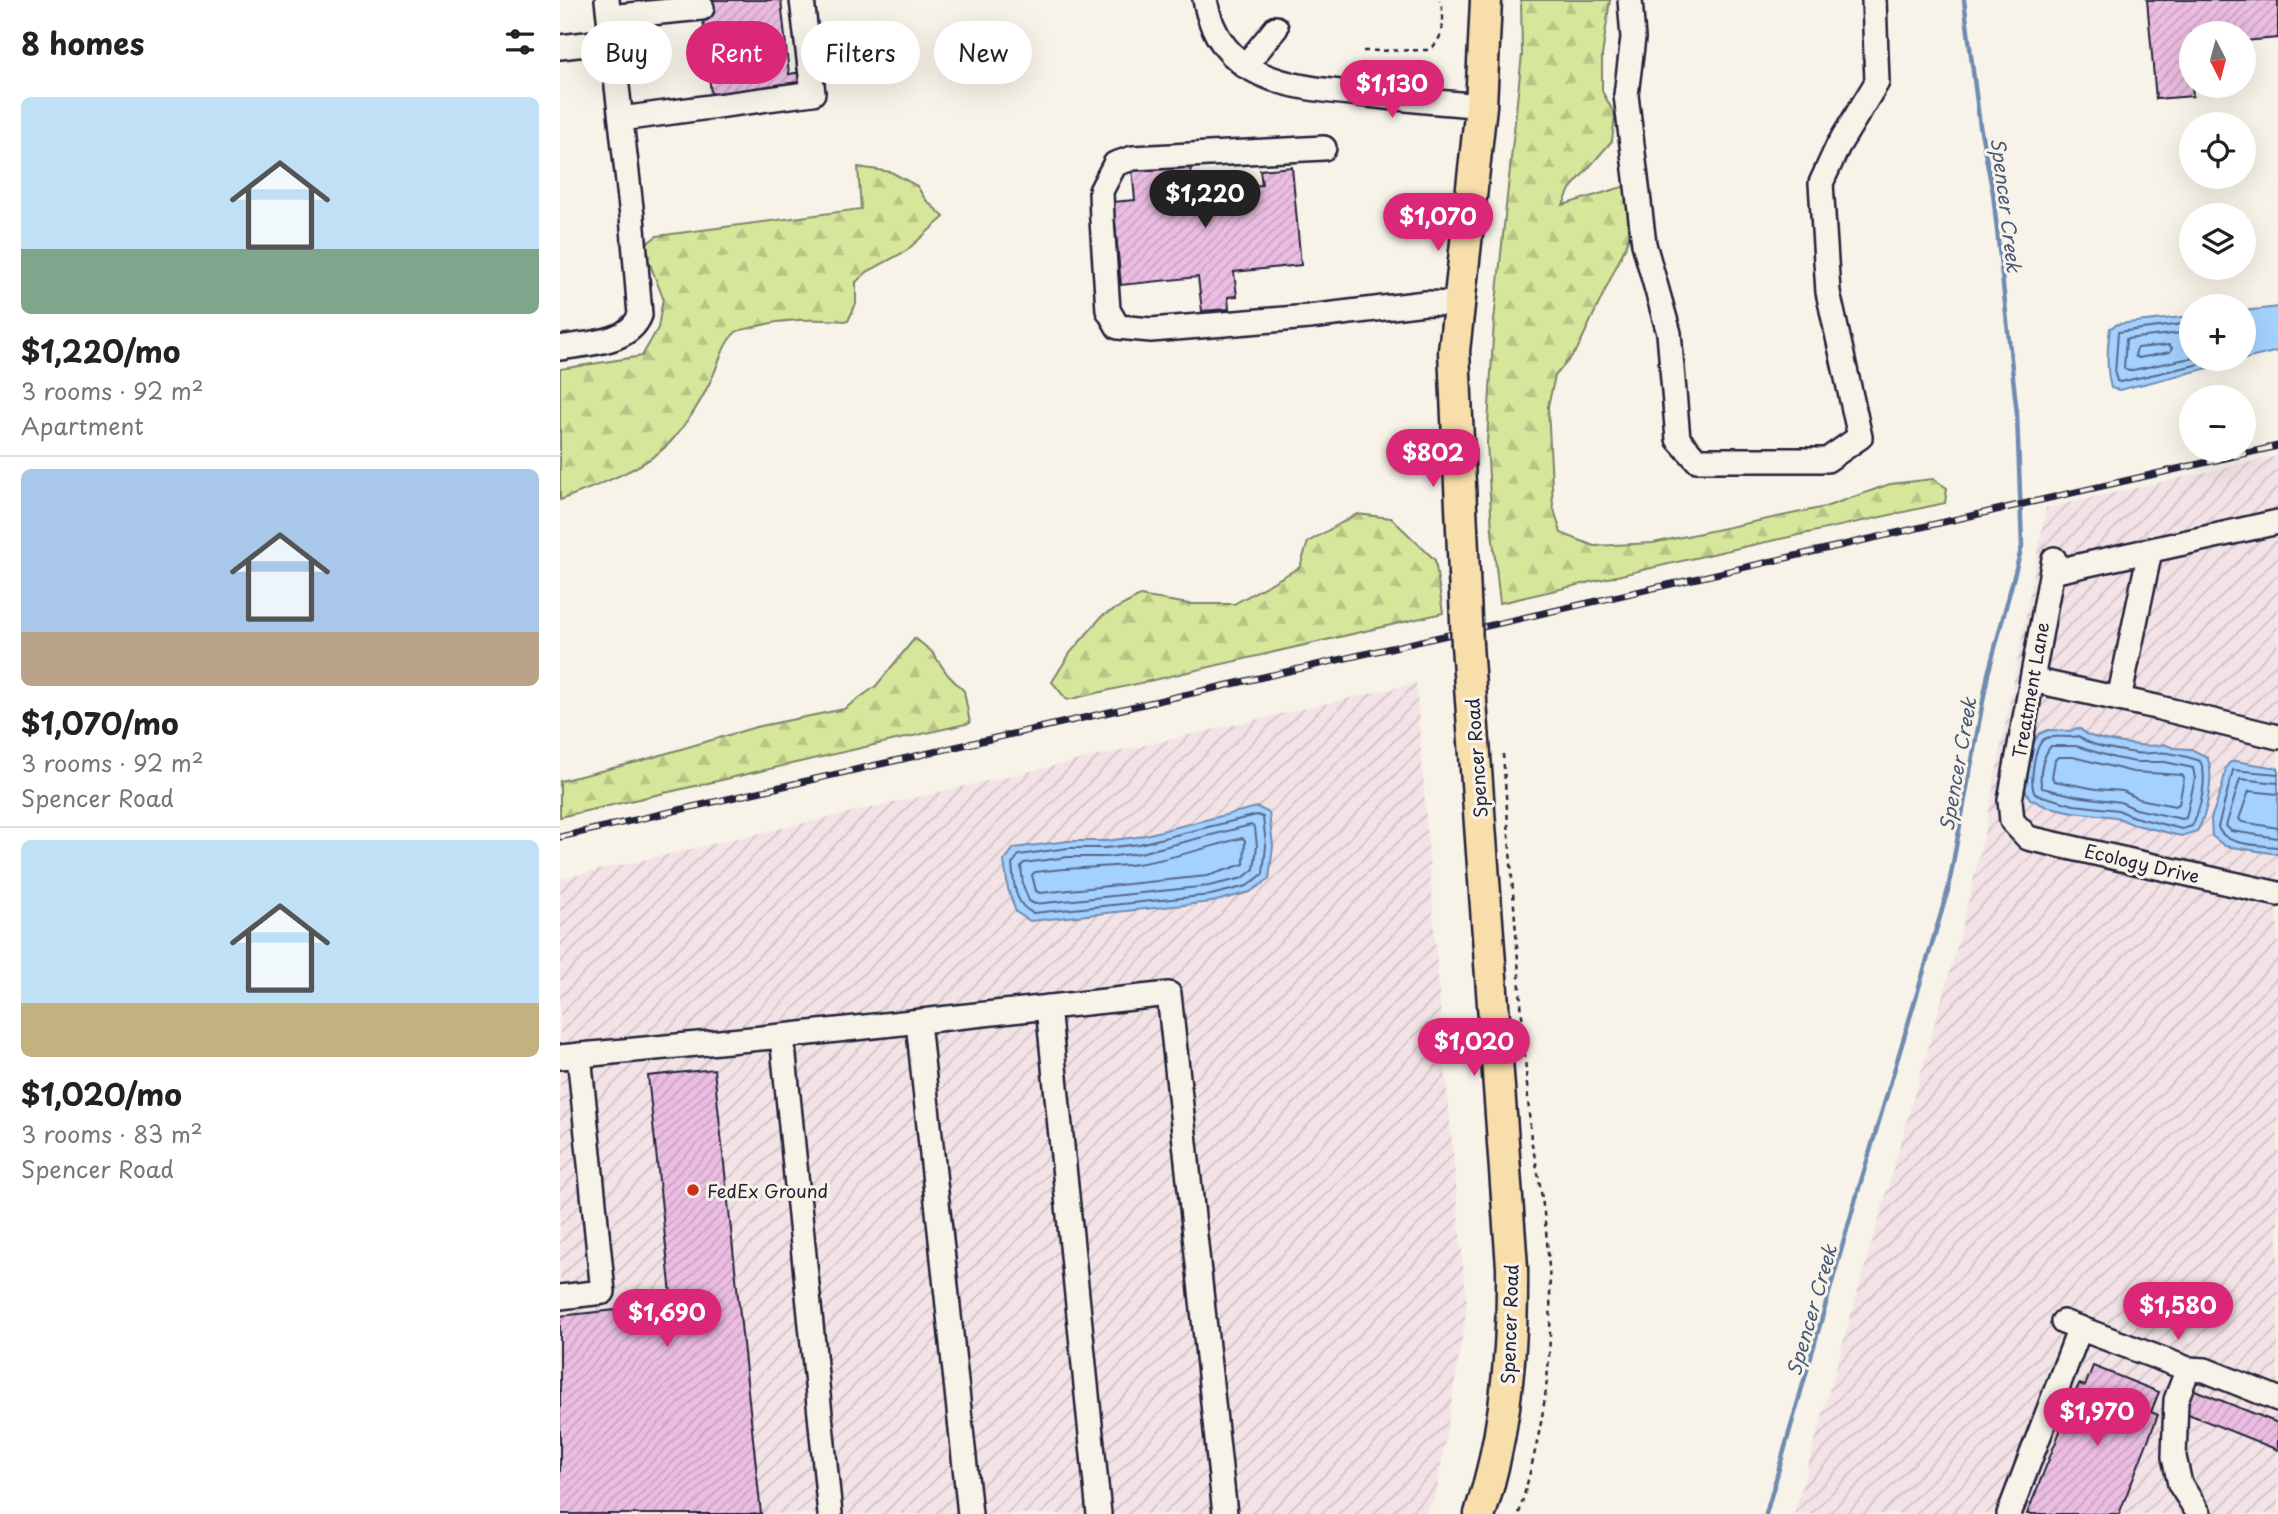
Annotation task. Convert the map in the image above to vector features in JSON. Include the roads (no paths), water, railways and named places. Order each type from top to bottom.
[{"type":"main road","name":"Spencer Road","points":[[1480,1514],[1498,1445],[1507,1392],[1513,1309],[1467,645],[1454,390],[1454,341],[1481,106],[1486,0]]},
{"type":"street","points":[[621,119],[813,93],[802,0]]},
{"type":"street","points":[[1205,0],[1210,21],[1230,53],[1245,66],[1280,83],[1481,106]]},
{"type":"street","points":[[1630,0],[1633,38],[1626,95],[1644,244],[1669,333],[1678,439],[1697,460],[1827,460],[1860,437],[1828,292],[1821,183],[1838,146],[1877,82],[1874,0]]},
{"type":"street","points":[[608,9],[702,8]]},
{"type":"street","points":[[1245,66],[1276,28]]},
{"type":"street","points":[[560,47],[581,45]]},
{"type":"street","points":[[560,348],[612,339],[632,328],[640,315],[617,84]]},
{"type":"street","points":[[1324,148],[1133,158],[1115,164],[1101,191],[1108,310],[1118,327],[1151,330],[1309,317],[1425,303],[1458,304]]},
{"type":"street","points":[[2119,699],[2150,551],[2278,522]]},
{"type":"street","name":"Treatment Lane","points":[[2012,821],[2010,800],[2053,566],[2150,551]]},
{"type":"street","points":[[2032,680],[2278,737]]},
{"type":"street","name":"Ecology Drive","points":[[2012,821],[2028,838],[2278,894]]},
{"type":"street","points":[[560,1297],[603,1292],[570,1056],[1169,995],[1225,1514]]},
{"type":"street","points":[[1048,1007],[1100,1514]]},
{"type":"street","points":[[918,1022],[970,1514]]},
{"type":"street","points":[[782,1036],[830,1514]]},
{"type":"street","points":[[2009,1514],[2071,1325],[2188,1369],[2205,1370],[2278,1399]]},
{"type":"street","points":[[2188,1369],[2176,1400],[2174,1457],[2180,1484],[2199,1514]]},
{"type":"water","points":[[2278,307],[2278,351],[2256,356],[2256,310]]},
{"type":"water","points":[[2179,317],[2179,371],[2196,371],[2119,390],[2111,388],[2108,366],[2109,336],[2110,328],[2118,324]]},
{"type":"water","points":[[2077,728],[2088,735],[2107,740],[2139,745],[2164,744],[2174,748],[2191,749],[2207,757],[2210,774],[2209,795],[2197,831],[2181,836],[2132,824],[2116,817],[2045,806],[2030,799],[2024,787],[2025,779],[2031,747],[2039,734],[2048,730],[2070,731]]},
{"type":"water","points":[[2235,761],[2278,768],[2278,854],[2225,846],[2212,836],[2211,819],[2226,768],[2229,763]]},
{"type":"water","points":[[1257,807],[1269,813],[1273,846],[1269,879],[1250,892],[1212,902],[1030,921],[1016,912],[1008,889],[1004,861],[1014,848],[1068,841],[1105,841],[1137,837]]},
{"type":"waterway","name":"Spencer Creek","points":[[1766,1514],[1948,890],[1988,674],[2022,546],[2017,414],[1993,193],[1980,126],[1964,0]]},
{"type":"railway","points":[[560,837],[2278,446]]},
{"type":"place","name":"FedEx Ground","points":[[693,1190]]}]
